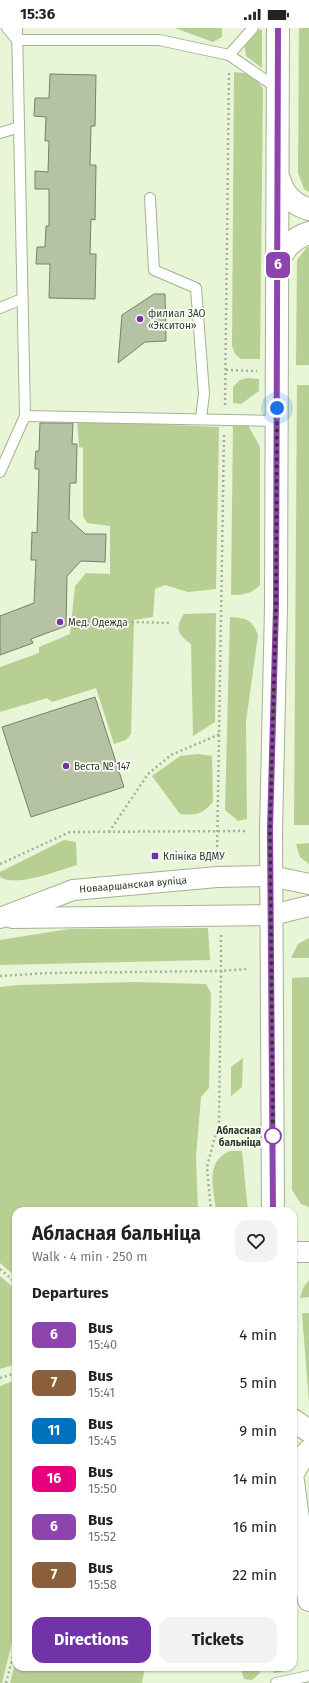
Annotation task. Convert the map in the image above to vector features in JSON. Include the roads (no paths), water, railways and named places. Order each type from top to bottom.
[{"type":"main road","points":[[274,1207],[271,876],[279,179],[277,88],[278,28]]},
{"type":"main road","points":[[279,179],[286,195],[300,206],[309,209]]},
{"type":"main road","points":[[278,263],[287,246],[294,240],[309,233]]},
{"type":"main road","points":[[297,1423],[309,1431]]},
{"type":"main road","points":[[297,1466],[301,1459],[309,1451]]},
{"type":"main road","points":[[297,1511],[309,1600]]},
{"type":"street","name":"Новааршанская вуліца","points":[[0,918],[73,890],[217,877],[271,876],[309,884]]},
{"type":"street","name":"Новааршанская вуліца","points":[[0,918],[272,915],[309,906]]},
{"type":"street","points":[[297,1252],[309,1252]]},
{"type":"lane","points":[[7,28],[17,40]]},
{"type":"lane","points":[[0,472],[25,416],[16,28]]},
{"type":"lane","points":[[229,55],[253,28]]},
{"type":"lane","points":[[17,40],[159,40],[229,55],[277,88]]},
{"type":"lane","points":[[0,133],[18,127]]},
{"type":"lane","points":[[150,198],[154,270],[196,288],[204,394],[201,418]]},
{"type":"lane","points":[[0,308],[22,299]]},
{"type":"lane","points":[[25,416],[201,418],[277,421]]},
{"type":"lane","points":[[276,1683],[309,1676]]},
{"type":"place","name":"филиал ЗАО «Экситон»","points":[[140,319]]},
{"type":"place","name":"Мед. Одежда","points":[[60,622]]},
{"type":"place","name":"Веста № 147","points":[[66,766]]},
{"type":"place","name":"Клініка ВДМУ","points":[[155,856]]},
{"type":"place","name":"Абласная бальніца","points":[[273,1136]]}]
